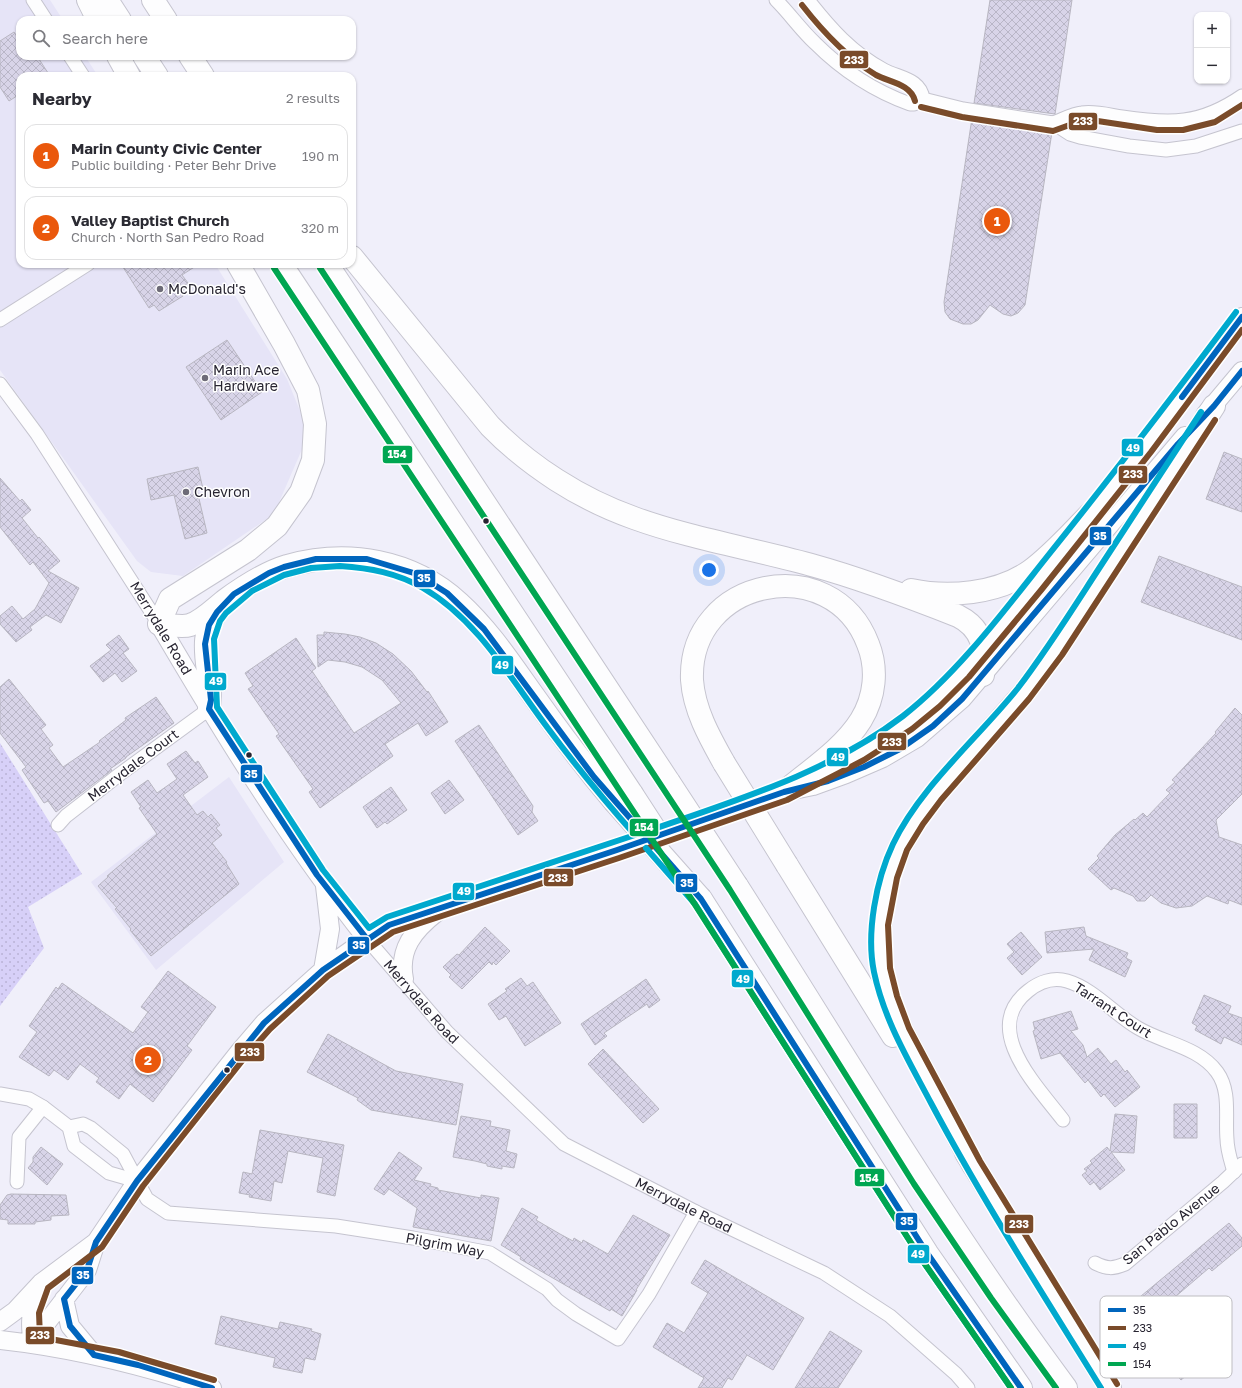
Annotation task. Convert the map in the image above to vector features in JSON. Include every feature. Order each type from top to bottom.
[{"type":"highway","points":[[88,0],[96,16]]},
{"type":"highway","points":[[107,0],[117,16]]},
{"type":"highway","points":[[153,0],[163,16]]},
{"type":"highway","points":[[120,60],[127,72]]},
{"type":"highway","points":[[147,60],[154,72]]},
{"type":"highway","points":[[193,60],[200,72]]},
{"type":"highway","points":[[356,262],[490,426],[511,447],[554,478],[600,504],[651,524],[914,590],[942,593],[977,591],[1006,583],[1030,570],[1090,514]]},
{"type":"highway","points":[[240,268],[287,349],[308,390],[315,424],[313,460],[301,492],[277,526],[248,550],[170,599],[160,624],[189,626],[207,615],[242,588],[284,567],[301,562],[332,558],[349,558],[385,563],[407,570],[432,583],[460,604],[484,630],[572,748],[623,797]]},
{"type":"highway","points":[[284,268],[623,797],[701,899],[918,1241],[1021,1388]]},
{"type":"highway","points":[[330,268],[738,886],[921,1180],[998,1294],[1066,1388]]},
{"type":"highway","points":[[973,1165],[907,1041],[889,998],[882,970],[879,939],[882,908],[889,876],[900,847],[916,820],[1016,703],[1056,650],[1214,406]]},
{"type":"highway","points":[[815,566],[958,616],[973,627],[984,646],[983,675]]},
{"type":"highway","points":[[784,792],[849,736],[862,719],[873,688],[874,673],[872,656],[864,634],[848,613],[836,602],[821,593],[788,585],[765,587],[750,591],[724,607],[703,632],[695,655],[692,671],[693,688],[701,716],[724,763],[1100,1372]]},
{"type":"highway","points":[[209,709],[211,700],[205,652],[208,630],[217,612],[242,588]]},
{"type":"highway","points":[[1104,1378],[1110,1388]]},
{"type":"main road","points":[[784,792],[860,753],[907,723],[949,686],[1036,584],[1090,514],[1145,447],[1242,317]]},
{"type":"main road","points":[[33,1344],[44,1326],[87,1270],[96,1242],[137,1181],[264,1023],[323,970],[389,925],[617,850],[784,792],[813,786],[840,776],[900,749],[917,738],[947,714],[983,675],[1178,444],[1214,406],[1242,371]]},
{"type":"main road","name":"Merrydale Road","points":[[160,624],[209,709],[291,837],[325,885],[367,939]]},
{"type":"main road","points":[[323,970],[330,929],[325,885]]},
{"type":"main road","points":[[404,979],[402,958],[408,943],[425,922],[446,906]]},
{"type":"main road","points":[[0,1322],[15,1312],[41,1283],[96,1242]]},
{"type":"main road","points":[[33,1344],[30,1324],[31,1311],[41,1283]]},
{"type":"main road","points":[[64,1299],[70,1326],[94,1355]]},
{"type":"main road","points":[[0,1340],[33,1344],[94,1355],[138,1365],[212,1388]]},
{"type":"street","points":[[33,0],[43,16]]},
{"type":"street","points":[[776,0],[815,43],[852,74],[880,91],[910,104],[914,104],[923,99],[963,109],[1053,124],[1070,134],[1080,137],[1160,150],[1196,146],[1242,132]]},
{"type":"street","points":[[808,0],[837,35],[856,52],[885,71],[917,84],[922,93],[923,99]]},
{"type":"street","points":[[73,60],[80,72]]},
{"type":"street","points":[[1053,124],[1073,115],[1091,112],[1158,122],[1182,122],[1212,114],[1242,96]]},
{"type":"street","points":[[0,320],[82,268]]},
{"type":"street","name":"Merrydale Road","points":[[0,384],[37,434],[160,624]]},
{"type":"street","name":"Merrydale Court","points":[[58,825],[66,816],[120,774],[209,709]]},
{"type":"street","name":"Merrydale Road","points":[[367,939],[404,979],[447,1032],[564,1144],[696,1212],[824,1273],[884,1312],[956,1374],[968,1388]]},
{"type":"street","name":"Tarrant Court","points":[[1063,1120],[1020,1060],[1012,1042],[1009,1026],[1012,1010],[1022,996],[1038,984],[1057,979],[1067,980],[1085,989],[1138,1028],[1197,1055],[1208,1062],[1222,1080],[1225,1091],[1227,1141],[1238,1168]]},
{"type":"street","points":[[0,1094],[29,1099],[43,1107],[69,1127],[74,1146],[109,1172],[137,1181]]},
{"type":"street","points":[[17,1182],[18,1136],[43,1107]]},
{"type":"street","points":[[69,1127],[83,1124],[91,1128],[123,1154],[137,1181]]},
{"type":"street","name":"San Pablo Avenue","points":[[1095,1263],[1106,1269],[1116,1268],[1125,1264],[1238,1168]]},
{"type":"street","name":"Pilgrim Way","points":[[137,1181],[147,1199],[168,1213],[336,1226],[413,1238],[490,1253],[547,1288],[557,1300],[576,1314],[618,1339],[649,1294],[696,1212]]},
{"type":"shaded area","points":[[0,0],[50,0],[60,16],[16,16],[16,60],[88,60],[95,72],[16,72],[16,268],[218,268],[287,379],[309,433],[274,514],[183,576],[151,572],[137,561],[0,370]]},
{"type":"shaded area","points":[[0,743],[82,874],[28,907],[44,948],[0,1006]]},
{"type":"shaded area","points":[[229,777],[284,862],[156,970],[91,882]]},
{"type":"building","points":[[990,0],[1072,0],[1055,114],[974,103]]},
{"type":"building","points":[[14,32],[16,35],[16,60],[40,60],[47,72],[16,72],[16,97],[9,101],[0,87],[0,41]]},
{"type":"building","points":[[972,118],[1052,132],[1025,305],[1018,313],[1011,316],[1003,314],[990,305],[978,320],[971,324],[963,324],[950,319],[945,312],[944,302]]},
{"type":"building","name":"McDonald's","points":[[124,268],[193,268],[182,275],[188,283],[182,287],[184,290],[181,292],[183,296],[159,311],[154,305],[149,308]]},
{"type":"building","points":[[227,340],[262,392],[221,420],[186,367]]},
{"type":"building","points":[[1224,452],[1242,459],[1242,512],[1206,499]]},
{"type":"building","name":"Chevron","points":[[198,467],[203,489],[197,490],[207,533],[185,539],[174,495],[151,500],[147,479]]},
{"type":"building","points":[[0,478],[20,501],[22,499],[31,510],[22,518],[38,538],[39,537],[60,561],[48,571],[79,588],[61,623],[46,615],[30,627],[32,630],[16,642],[0,624],[0,616],[12,606],[23,619],[35,609],[49,583],[33,562],[30,565],[0,527]]},
{"type":"building","points":[[1159,556],[1242,587],[1242,640],[1141,602]]},
{"type":"building","points":[[324,632],[360,637],[376,643],[393,654],[411,671],[427,692],[428,691],[448,722],[426,736],[418,723],[385,744],[393,756],[320,808],[309,792],[313,789],[276,736],[279,734],[248,689],[253,686],[245,673],[296,638],[316,668],[312,671],[354,733],[401,703],[382,680],[362,667],[345,662],[328,660],[318,667],[317,635],[324,635]]},
{"type":"building","points":[[119,635],[129,649],[123,653],[137,671],[122,682],[115,673],[103,682],[90,666],[111,650],[106,645]]},
{"type":"building","points":[[9,679],[46,725],[41,729],[53,745],[49,748],[63,767],[100,742],[99,741],[126,720],[125,718],[156,697],[174,723],[110,769],[112,770],[56,812],[48,801],[44,803],[22,770],[26,767],[0,733],[0,687]]},
{"type":"building","points":[[1235,708],[1242,715],[1242,794],[1216,820],[1219,837],[1242,845],[1242,905],[1229,900],[1228,904],[1207,896],[1192,906],[1176,908],[1161,903],[1151,895],[1145,901],[1137,901],[1133,896],[1114,888],[1111,890],[1088,869],[1099,858],[1097,856],[1115,835],[1143,813],[1147,817],[1170,793],[1166,790],[1175,782],[1172,780],[1216,733],[1215,732]]},
{"type":"building","points":[[479,725],[533,806],[532,812],[538,821],[518,835],[455,741]]},
{"type":"building","points":[[186,751],[195,763],[198,761],[208,777],[183,795],[197,815],[203,811],[208,817],[211,814],[220,825],[216,828],[222,835],[212,843],[227,862],[226,863],[239,884],[151,956],[115,909],[117,908],[98,886],[108,877],[107,876],[157,834],[139,808],[141,807],[131,792],[148,780],[157,793],[177,779],[167,764]]},
{"type":"building","points":[[449,780],[464,800],[445,814],[431,793]]},
{"type":"building","points":[[391,787],[407,810],[387,824],[385,822],[377,828],[363,807]]},
{"type":"building","points":[[485,927],[510,951],[496,965],[493,962],[492,965],[489,962],[462,989],[449,977],[451,975],[443,967],[457,954],[459,955]]},
{"type":"building","points":[[1084,927],[1086,936],[1128,953],[1126,958],[1132,961],[1125,977],[1089,960],[1094,949],[1047,953],[1045,932]]},
{"type":"building","points":[[1021,932],[1042,957],[1022,975],[1007,958],[1014,952],[1007,944]]},
{"type":"building","points":[[168,971],[216,1007],[187,1046],[192,1050],[153,1102],[130,1084],[119,1099],[96,1082],[99,1078],[80,1064],[68,1080],[54,1070],[49,1076],[19,1057],[37,1032],[29,1026],[56,987],[58,989],[62,983],[133,1033],[148,1012],[141,1007]]},
{"type":"building","points":[[521,978],[527,986],[533,982],[561,1023],[525,1046],[506,1016],[499,1020],[488,1004],[507,991],[505,989]]},
{"type":"building","points":[[646,979],[660,1000],[649,1008],[647,1004],[604,1033],[607,1036],[595,1045],[581,1024]]},
{"type":"building","points":[[1204,995],[1231,1006],[1228,1013],[1242,1018],[1242,1045],[1224,1037],[1221,1044],[1195,1030],[1197,1026],[1192,1023]]},
{"type":"building","points":[[1071,1011],[1078,1029],[1071,1031],[1083,1045],[1087,1057],[1098,1048],[1111,1064],[1116,1060],[1125,1072],[1127,1070],[1140,1087],[1115,1107],[1104,1094],[1101,1097],[1088,1080],[1085,1083],[1060,1053],[1041,1059],[1033,1031],[1035,1030],[1033,1022]]},
{"type":"building","points":[[328,1034],[396,1071],[463,1084],[456,1125],[371,1110],[357,1100],[358,1098],[307,1072]]},
{"type":"building","points":[[603,1049],[659,1109],[643,1123],[588,1064]]},
{"type":"building","points":[[1174,1104],[1197,1104],[1197,1138],[1174,1138]]},
{"type":"building","points":[[1115,1114],[1137,1116],[1134,1153],[1111,1152],[1125,1170],[1100,1190],[1094,1182],[1090,1185],[1082,1175],[1087,1171],[1084,1169],[1092,1163],[1090,1161],[1107,1147],[1110,1151]]},
{"type":"building","points":[[461,1116],[491,1121],[490,1126],[510,1130],[506,1151],[517,1154],[514,1168],[502,1166],[502,1169],[487,1166],[487,1164],[475,1161],[453,1157]]},
{"type":"building","points":[[260,1130],[344,1145],[335,1196],[317,1192],[323,1158],[288,1151],[282,1183],[274,1181],[271,1201],[249,1197],[250,1195],[239,1193],[243,1172],[252,1174]]},
{"type":"building","points":[[41,1147],[63,1164],[47,1185],[28,1168],[33,1162],[33,1157]]},
{"type":"building","points":[[399,1152],[422,1168],[414,1180],[431,1184],[430,1186],[438,1188],[438,1190],[481,1198],[481,1195],[499,1198],[491,1241],[413,1227],[417,1208],[389,1189],[384,1195],[374,1189]]},
{"type":"building","points":[[7,1195],[66,1195],[69,1215],[51,1216],[51,1220],[35,1222],[35,1224],[8,1224],[8,1220],[0,1219],[0,1205]]},
{"type":"building","points":[[522,1208],[538,1217],[536,1220],[573,1241],[574,1238],[582,1243],[583,1240],[608,1254],[633,1215],[670,1235],[636,1290],[622,1316],[611,1309],[610,1311],[520,1259],[521,1257],[501,1245]]},
{"type":"building","points":[[1229,1223],[1242,1238],[1242,1246],[1212,1271],[1209,1268],[1176,1296],[1141,1296]]},
{"type":"building","points":[[705,1260],[804,1318],[773,1370],[747,1355],[732,1380],[728,1378],[722,1388],[698,1388],[704,1378],[653,1347],[667,1323],[684,1333],[708,1293],[691,1283]]},
{"type":"building","points":[[221,1316],[278,1329],[280,1322],[312,1329],[311,1331],[321,1334],[315,1360],[305,1358],[302,1373],[273,1367],[275,1358],[215,1344]]},
{"type":"building","points":[[830,1331],[862,1351],[838,1388],[795,1388]]},
{"type":"transit line","name":"233","points":[[802,5],[818,25],[845,52],[876,75],[904,87],[913,95],[915,101]]},
{"type":"transit line","name":"233","points":[[921,107],[962,117],[1053,131],[1075,123],[1091,120],[1157,130],[1183,130],[1215,122],[1242,105]]},
{"type":"transit line","name":"154","points":[[274,268],[694,903],[920,1257],[1011,1388]]},
{"type":"transit line","name":"154","points":[[320,268],[730,890],[914,1184],[991,1298],[1056,1388]]},
{"type":"transit line","name":"49","points":[[651,830],[749,796],[814,769],[875,736],[903,716],[923,699],[961,662],[997,620],[1166,405],[1236,312]]},
{"type":"transit line","name":"35","points":[[1182,397],[1242,317]]},
{"type":"transit line","name":"233","points":[[214,1380],[119,1352],[40,1337],[39,1313],[48,1288],[102,1247],[143,1186],[246,1056],[270,1029],[328,976],[393,932],[619,858],[787,800],[864,760],[912,729],[940,706],[969,677],[1042,589],[1151,452],[1242,330]]},
{"type":"transit line","name":"35","points":[[212,1388],[138,1365],[94,1355],[70,1326],[64,1299],[87,1270],[96,1242],[137,1181],[264,1023],[323,970],[389,925],[617,850],[784,792],[828,781],[864,767],[900,749],[933,726],[962,699],[1178,444],[1214,406],[1242,371]]},
{"type":"transit line","name":"49","points":[[1101,1388],[971,1176],[898,1040],[878,990],[872,957],[872,924],[877,890],[887,858],[904,823],[934,783],[1002,707],[1029,674],[1201,412]]},
{"type":"transit line","name":"233","points":[[1100,1356],[980,1161],[909,1028],[897,996],[890,968],[888,925],[897,878],[907,850],[923,824],[941,800],[1029,699],[1062,655],[1215,420]]},
{"type":"transit line","name":"35","points":[[367,939],[317,875],[209,709],[211,700],[205,644],[209,625],[217,612],[234,594],[269,573],[284,567],[316,559],[367,559],[417,574],[447,593],[484,629],[594,777],[701,899],[927,1253],[1021,1388]]},
{"type":"transit line","name":"49","points":[[340,566],[383,572],[413,583],[442,601],[460,616],[492,651],[568,755],[635,835],[387,917],[369,928],[323,870],[217,707],[214,639],[220,621],[226,613],[252,591],[284,575],[311,568],[340,566]]},
{"type":"transit line","name":"49","points":[[646,848],[695,904],[920,1257],[1011,1388]]},
{"type":"transit line","name":"233","points":[[1113,1378],[1117,1384]]},
{"type":"place","name":"Marin County Civic Center","points":[[997,221]]},
{"type":"place","name":"McDonald's","points":[[160,289]]},
{"type":"place","name":"Marin Ace Hardware","points":[[205,378]]},
{"type":"place","name":"Chevron","points":[[186,492]]},
{"type":"place","name":"Valley Baptist Church","points":[[148,1060]]}]
